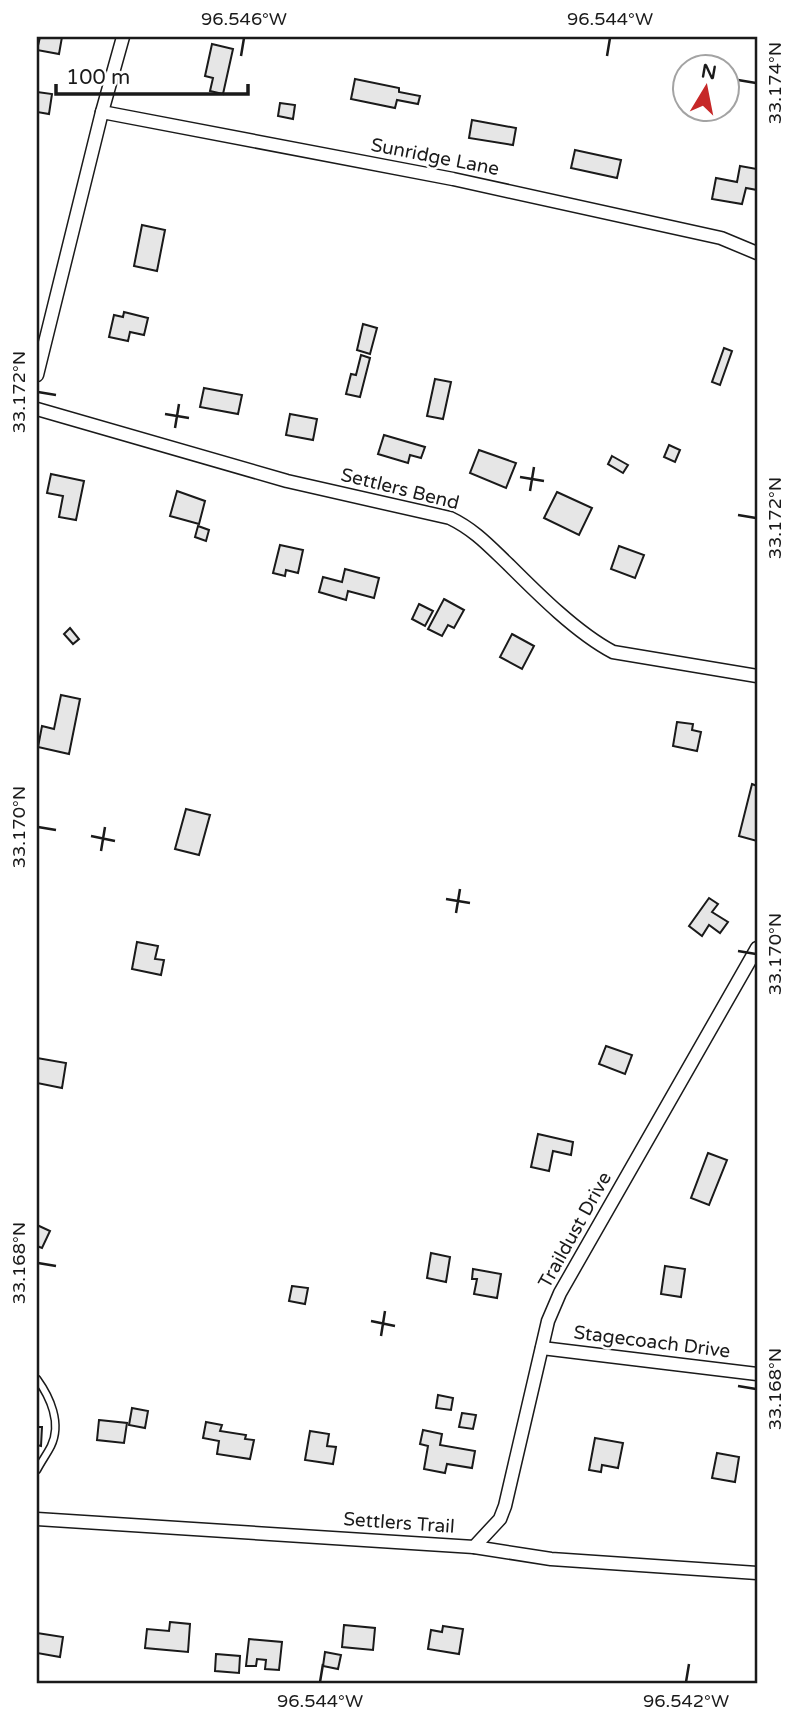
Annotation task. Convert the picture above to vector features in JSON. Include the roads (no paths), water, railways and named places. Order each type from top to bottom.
[{"type":"street","points":[[37,375],[123,37]]},
{"type":"street","name":"Sunridge Lane","points":[[102,112],[453,179],[721,238],[757,253]]},
{"type":"street","name":"Settlers Bend","points":[[37,409],[287,481],[450,518],[467,526],[487,542],[508,565],[593,641],[613,652],[757,676]]},
{"type":"street","name":"Traildust Drive","points":[[474,1547],[500,1519],[505,1506],[548,1321],[560,1293],[757,948]]},
{"type":"street","name":"Stagecoach Drive","points":[[542,1348],[757,1374]]},
{"type":"street","name":"Settlers Trail","points":[[37,1519],[474,1547],[551,1559],[757,1573]]},
{"type":"lane","points":[[37,1379],[51,1400],[55,1433],[52,1445],[37,1470]]}]
